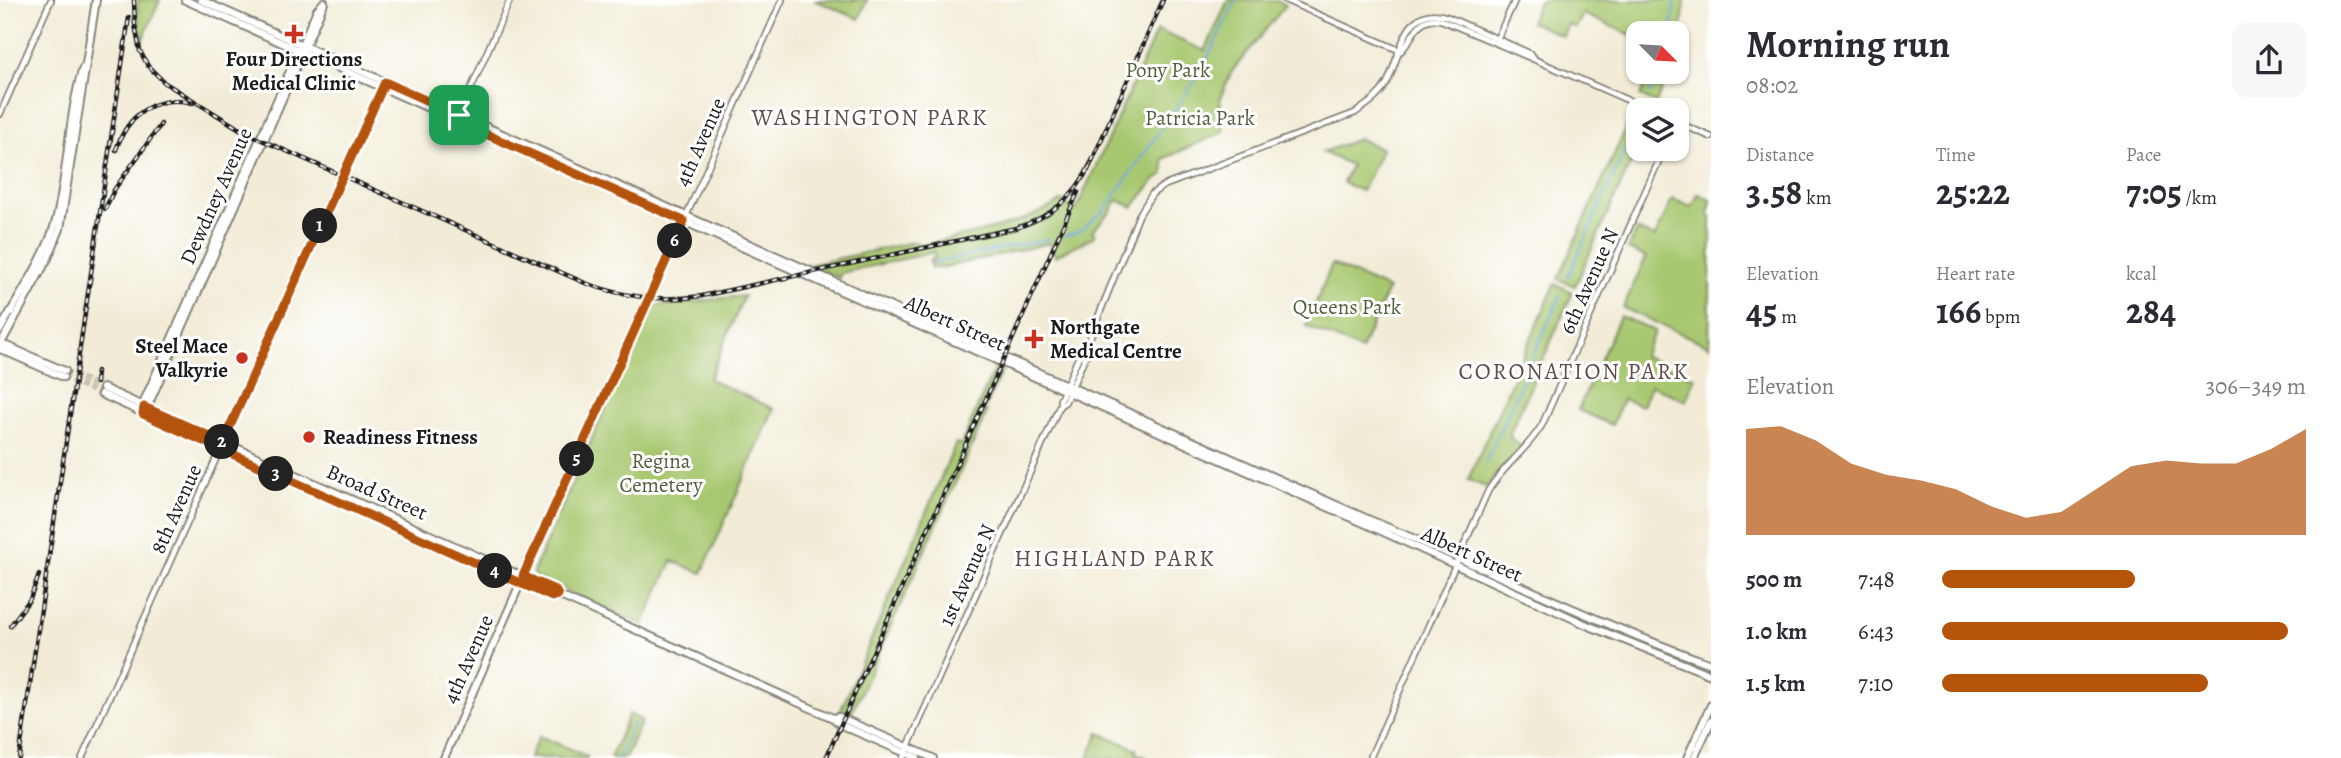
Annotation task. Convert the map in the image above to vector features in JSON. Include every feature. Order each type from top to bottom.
[{"type":"main road","points":[[64,374],[0,345],[48,258],[60,229],[96,0]]},
{"type":"main road","name":"Albert Street","points":[[185,0],[303,49],[1068,389],[1455,567],[1711,675]]},
{"type":"main road","name":"Albert Street","points":[[201,0],[303,49]]},
{"type":"main road","name":"Dewdney Avenue","points":[[144,410],[324,1]]},
{"type":"main road","points":[[0,330],[54,226],[73,109],[86,62]]},
{"type":"main road","name":"4th Avenue","points":[[444,758],[685,219]]},
{"type":"main road","name":"Albert Street","points":[[1068,389],[1459,556],[1631,633],[1711,664]]},
{"type":"main road","name":"Broad Street","points":[[102,391],[522,579],[552,597],[558,595],[833,718],[839,717],[917,758]]},
{"type":"main road","points":[[1669,659],[1688,655]]},
{"type":"main road","points":[[1687,758],[1706,730],[1711,705]]},
{"type":"main road","points":[[1693,758],[1711,721]]},
{"type":"main road","name":"Broad Street","points":[[906,753],[933,758]]},
{"type":"street","points":[[0,114],[51,0]]},
{"type":"street","points":[[458,118],[510,0]]},
{"type":"street","name":"4th Avenue","points":[[685,219],[782,0]]},
{"type":"street","points":[[1285,0],[1401,51]]},
{"type":"street","points":[[1515,0],[1497,41],[1529,58],[1626,100]]},
{"type":"street","name":"1st Avenue N","points":[[906,753],[1060,405],[1088,351],[1087,345],[1139,215],[1152,194],[1177,180],[1355,113],[1380,93],[1411,24],[1422,15],[1497,41]]},
{"type":"street","name":"8th Avenue","points":[[82,758],[384,85]]},
{"type":"street","points":[[1689,128],[1711,137]]},
{"type":"street","name":"6th Avenue N","points":[[1370,758],[1495,480],[1532,441],[1542,425],[1659,161]]},
{"type":"green space","points":[[138,0],[160,0],[142,41],[137,14]]},
{"type":"green space","points":[[814,0],[867,0],[859,19]]},
{"type":"green space","points":[[1228,0],[1274,0],[1286,5],[1232,71],[1220,98],[1223,132],[1163,159],[1164,174],[1154,181],[1133,207],[1117,200],[1111,211],[1092,231],[1095,234],[1093,237],[1055,256],[1050,243],[941,268],[931,268],[930,260],[935,258],[934,252],[841,273],[839,278],[809,265],[913,242],[924,245],[995,228],[1029,217],[1061,201],[1076,210],[1157,30],[1205,51]]},
{"type":"green space","points":[[1540,0],[1685,0],[1683,21],[1626,21],[1626,33],[1583,14],[1576,28],[1568,24],[1563,36],[1530,22]]},
{"type":"green space","points":[[1646,84],[1665,84],[1658,98],[1640,96]]},
{"type":"green space","points":[[1626,128],[1626,161],[1632,161],[1575,286],[1558,279]]},
{"type":"green space","points":[[1359,139],[1382,149],[1362,191],[1343,183],[1351,165],[1322,152]]},
{"type":"green space","points":[[1698,194],[1711,200],[1708,214],[1711,216],[1709,346],[1623,308],[1646,257],[1628,249],[1637,230],[1655,237],[1672,199],[1692,207]]},
{"type":"green space","name":"Queens Park","points":[[1332,264],[1388,289],[1361,350],[1306,326]]},
{"type":"green space","points":[[1555,284],[1573,292],[1510,433],[1511,438],[1523,448],[1502,467],[1486,487],[1468,480]]},
{"type":"green space","name":"Regina Cemetery","points":[[744,296],[709,379],[774,409],[702,573],[672,561],[643,625],[535,577],[533,572],[648,312],[657,306]]},
{"type":"green space","points":[[1620,316],[1655,331],[1643,356],[1695,378],[1686,401],[1651,385],[1642,406],[1623,399],[1612,425],[1578,410]]},
{"type":"green space","points":[[996,365],[1003,368],[984,410],[987,412],[850,717],[840,712],[956,443],[961,445]]},
{"type":"green space","points":[[629,714],[642,721],[625,758],[610,758]]},
{"type":"green space","points":[[1099,733],[1137,749],[1136,753],[1147,758],[1088,758]]},
{"type":"green space","points":[[539,736],[587,756],[587,758],[529,758]]},
{"type":"waterway","points":[[1064,236],[1080,231],[1104,211],[1199,75],[1236,0]]},
{"type":"waterway","points":[[1672,21],[1675,0]]},
{"type":"waterway","points":[[1650,93],[1654,84]]},
{"type":"waterway","points":[[1568,277],[1626,147]]},
{"type":"waterway","points":[[933,263],[1048,239]]},
{"type":"waterway","points":[[1486,462],[1560,296]]},
{"type":"waterway","points":[[618,758],[634,723]]},
{"type":"tunnel","points":[[65,371],[103,388]]},
{"type":"tunnel","points":[[63,377],[101,394]]},
{"type":"railway","points":[[134,0],[140,51],[148,66],[165,83],[248,134],[585,283],[628,295],[657,298],[702,296],[1016,228],[1040,218],[1061,204],[1077,186],[1091,163]]},
{"type":"railway","points":[[1088,170],[1163,0]]},
{"type":"railway","points":[[19,758],[129,17]]},
{"type":"railway","points":[[116,150],[127,127],[144,110],[166,102],[193,103]]},
{"type":"railway","points":[[105,209],[114,190],[161,124]]},
{"type":"railway","points":[[826,758],[1078,192]]},
{"type":"railway","points":[[96,383],[97,371]]},
{"type":"railway","points":[[10,626],[30,599],[39,575]]},
{"type":"place","name":"Four Directions Medical Clinic","points":[[294,34]]},
{"type":"place","name":"Northgate Medical Centre","points":[[1034,339]]},
{"type":"place","name":"Steel Mace Valkyrie","points":[[242,358]]},
{"type":"place","name":"Readiness Fitness","points":[[309,437]]},
{"type":"district","name":"WASHINGTON PARK","points":[[870,117]]},
{"type":"district","name":"CORONATION PARK","points":[[1574,371]]},
{"type":"district","name":"HIGHLAND PARK","points":[[1115,558]]},
{"type":"route","points":[[385,82],[459,115],[456,121],[684,221],[523,576],[555,590],[558,595],[552,597],[143,414],[144,407],[223,442],[385,82]]},
{"type":"park label","name":"Pony Park","points":[[1168,70]]},
{"type":"park label","name":"Patricia Park","points":[[1200,118]]}]
